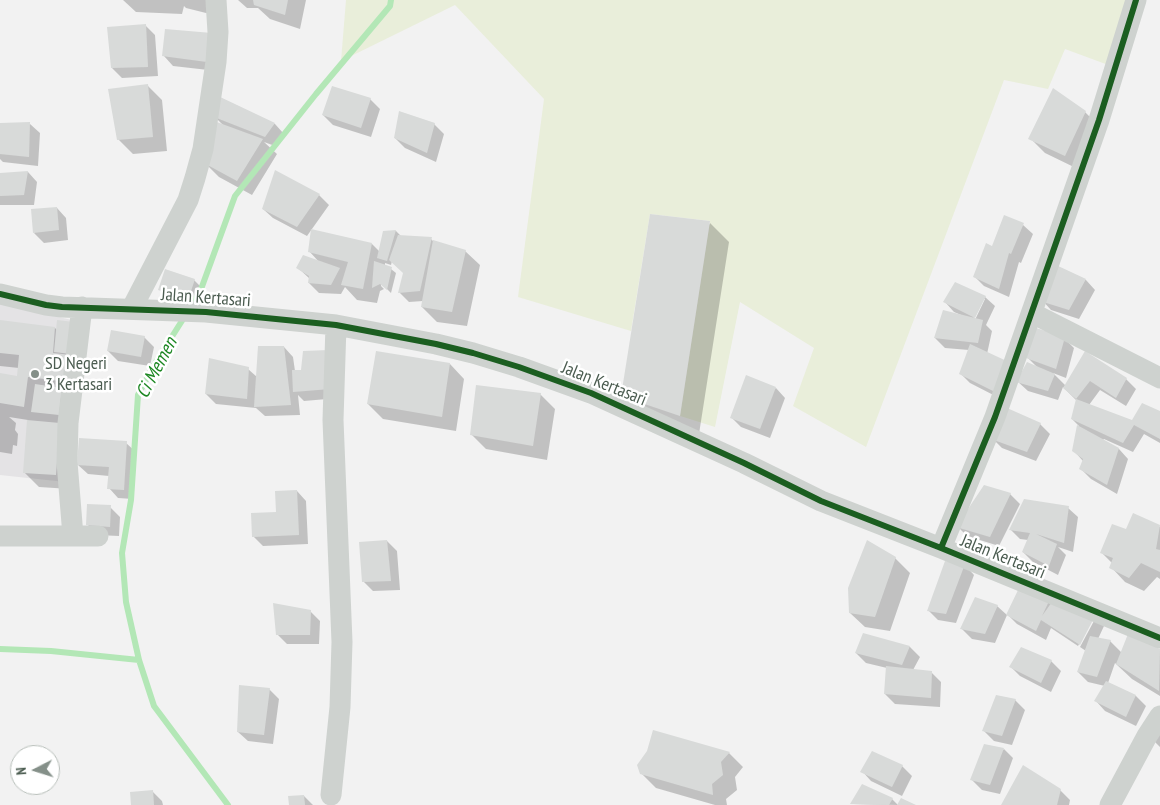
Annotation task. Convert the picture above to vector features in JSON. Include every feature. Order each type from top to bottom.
[{"type":"street","points":[[132,308],[188,200],[197,171],[204,140],[216,62],[218,32],[216,0]]},
{"type":"street","points":[[941,548],[995,417],[1099,120],[1136,0]]},
{"type":"street","name":"Jalan Kertasari","points":[[0,294],[46,305],[206,312],[336,325],[436,344],[519,366],[616,405],[821,500],[1160,638]]},
{"type":"street","points":[[73,536],[67,462],[68,423],[82,307]]},
{"type":"street","points":[[1032,313],[1160,378]]},
{"type":"street","points":[[331,795],[340,707],[342,642],[333,420],[336,325]]},
{"type":"street","points":[[0,536],[98,536]]},
{"type":"street","points":[[1110,805],[1147,736],[1160,716]]},
{"type":"shaded area","name":"SD Negeri 3 Kertasari","points":[[0,303],[76,321],[65,482],[0,475]]},
{"type":"green space","points":[[346,0],[1133,0],[1111,66],[1065,49],[1048,89],[1004,80],[866,447],[793,406],[814,348],[740,302],[715,427],[680,416],[710,221],[650,214],[631,331],[518,297],[544,99],[455,5],[341,61]]},
{"type":"building","points":[[253,0],[288,0],[285,15],[254,5]]},
{"type":"building","points":[[146,24],[148,67],[111,68],[107,27]]},
{"type":"building","points":[[165,29],[212,33],[207,62],[162,56]]},
{"type":"building","points":[[148,84],[153,137],[117,140],[108,89]]},
{"type":"building","points":[[332,86],[371,98],[361,128],[322,115]]},
{"type":"building","points":[[1053,88],[1086,111],[1065,156],[1028,139]]},
{"type":"building","points":[[218,96],[275,123],[265,137],[214,117]]},
{"type":"building","points":[[399,111],[435,123],[427,153],[394,138]]},
{"type":"building","points":[[214,121],[263,139],[237,181],[202,162]]},
{"type":"building","points":[[30,122],[29,157],[0,154],[0,123]]},
{"type":"building","points":[[275,170],[320,194],[297,227],[262,209]]},
{"type":"building","points":[[28,171],[24,195],[0,196],[0,173]]},
{"type":"building","points":[[57,207],[59,230],[33,233],[31,209]]},
{"type":"building","points":[[650,214],[710,221],[680,416],[621,396]]},
{"type":"building","points":[[1004,215],[1024,223],[1011,254],[1009,253],[999,289],[973,277],[986,243],[992,246]]},
{"type":"building","points":[[311,229],[372,243],[363,289],[341,285],[348,262],[308,252]]},
{"type":"building","points":[[396,230],[387,261],[377,258],[383,231]]},
{"type":"building","points":[[398,235],[432,237],[420,291],[398,293],[403,273],[389,260]]},
{"type":"building","points":[[433,240],[466,250],[452,312],[421,307]]},
{"type":"building","points":[[303,255],[340,268],[331,285],[308,283],[309,276],[296,268]]},
{"type":"building","points":[[374,261],[392,267],[387,290],[380,284],[372,288]]},
{"type":"building","points":[[1056,265],[1086,279],[1069,310],[1040,301]]},
{"type":"building","points":[[165,269],[195,279],[188,300],[158,290]]},
{"type":"building","points":[[955,282],[986,296],[975,318],[943,302]]},
{"type":"building","points":[[943,310],[983,320],[978,343],[934,338]]},
{"type":"building","points":[[0,320],[55,327],[53,353],[71,355],[68,382],[28,377],[24,407],[0,403],[0,373],[17,376],[19,355],[0,353]]},
{"type":"building","points":[[57,320],[74,322],[71,354],[54,352]]},
{"type":"building","points":[[1036,328],[1065,337],[1056,369],[1026,358]]},
{"type":"building","points":[[111,330],[145,336],[141,357],[107,351]]},
{"type":"building","points":[[970,344],[1011,363],[997,393],[959,374]]},
{"type":"building","points":[[258,346],[284,346],[291,405],[254,407]]},
{"type":"building","points":[[329,350],[330,389],[293,392],[292,370],[301,370],[303,351]]},
{"type":"building","points":[[376,351],[450,363],[442,417],[367,404]]},
{"type":"building","points":[[1085,351],[1127,378],[1116,398],[1090,381],[1076,399],[1063,388]]},
{"type":"building","points":[[209,358],[249,367],[247,399],[205,394]]},
{"type":"building","points":[[1027,362],[1055,374],[1048,391],[1016,382]]},
{"type":"building","points":[[746,375],[776,387],[760,429],[730,418]]},
{"type":"building","points":[[35,384],[62,388],[59,415],[31,412]]},
{"type":"building","points":[[476,385],[541,393],[533,446],[470,435]]},
{"type":"building","points":[[1076,399],[1132,420],[1142,403],[1160,411],[1160,439],[1134,425],[1123,443],[1071,419]]},
{"type":"building","points":[[1007,408],[1041,423],[1027,452],[991,439]]},
{"type":"building","points":[[27,420],[60,423],[56,475],[23,473]]},
{"type":"building","points":[[1077,425],[1119,448],[1107,485],[1079,469],[1083,459],[1072,451]]},
{"type":"building","points":[[79,438],[127,441],[124,490],[107,489],[109,467],[77,465]]},
{"type":"building","points":[[984,485],[1011,493],[990,537],[956,527]]},
{"type":"building","points":[[297,490],[299,535],[252,537],[251,513],[276,512],[275,491]]},
{"type":"building","points":[[1024,499],[1069,506],[1064,543],[1036,534],[1057,544],[1049,566],[1022,552],[1030,533],[1009,530]]},
{"type":"building","points":[[87,504],[111,505],[110,527],[86,525]]},
{"type":"building","points":[[1133,513],[1160,525],[1156,549],[1160,550],[1160,572],[1141,563],[1129,578],[1109,568],[1113,558],[1100,553],[1112,524],[1126,529]]},
{"type":"building","points":[[387,540],[391,581],[362,582],[359,542]]},
{"type":"building","points":[[867,540],[896,557],[875,617],[849,613],[848,588]]},
{"type":"building","points":[[945,561],[965,564],[946,614],[927,611]]},
{"type":"building","points":[[1019,588],[1050,599],[1042,616],[1052,602],[1095,616],[1080,645],[1041,620],[1036,631],[1006,615]]},
{"type":"building","points":[[975,597],[998,605],[985,634],[960,629]]},
{"type":"building","points":[[273,603],[311,610],[310,635],[276,635]]},
{"type":"building","points":[[863,633],[910,646],[902,665],[855,653]]},
{"type":"building","points":[[1128,634],[1160,649],[1159,691],[1116,664]]},
{"type":"building","points":[[1090,636],[1111,640],[1097,677],[1077,672]]},
{"type":"building","points":[[1021,647],[1052,660],[1041,683],[1009,667]]},
{"type":"building","points":[[886,666],[932,671],[931,698],[884,694]]},
{"type":"building","points":[[1106,681],[1136,695],[1126,717],[1094,701]]},
{"type":"building","points":[[239,685],[270,688],[264,735],[237,732]]},
{"type":"building","points":[[996,695],[1016,699],[1002,736],[982,731]]},
{"type":"building","points":[[653,730],[730,752],[721,762],[723,775],[712,784],[713,795],[640,774],[637,765],[647,751]]},
{"type":"building","points":[[984,744],[1004,748],[990,785],[970,780]]},
{"type":"building","points":[[872,751],[903,765],[892,787],[860,772]]},
{"type":"building","points":[[1023,765],[1061,789],[1057,805],[1001,805]]},
{"type":"building","points":[[862,784],[893,798],[889,805],[850,804]]},
{"type":"building","points":[[153,790],[154,805],[131,805],[130,792]]},
{"type":"building","points":[[304,795],[305,805],[289,805],[288,796]]},
{"type":"building","points":[[901,798],[916,805],[897,805]]},
{"type":"waterway","name":"Ci Memen","points":[[190,308],[200,292],[235,196],[316,94],[390,6],[391,0]]},
{"type":"waterway","name":"Ci Memen","points":[[185,316],[154,365],[138,395],[131,500],[122,553],[126,602],[139,660],[154,706],[228,805]]},
{"type":"waterway","points":[[0,649],[51,651],[139,660]]},
{"type":"cycle path","points":[[941,548],[995,417],[1099,120],[1136,0]]},
{"type":"cycle path","points":[[0,294],[62,307],[206,312],[336,325],[473,353],[519,367],[591,393],[744,463],[821,501],[1160,638]]},
{"type":"place","name":"SD Negeri 3 Kertasari","points":[[35,374]]}]
